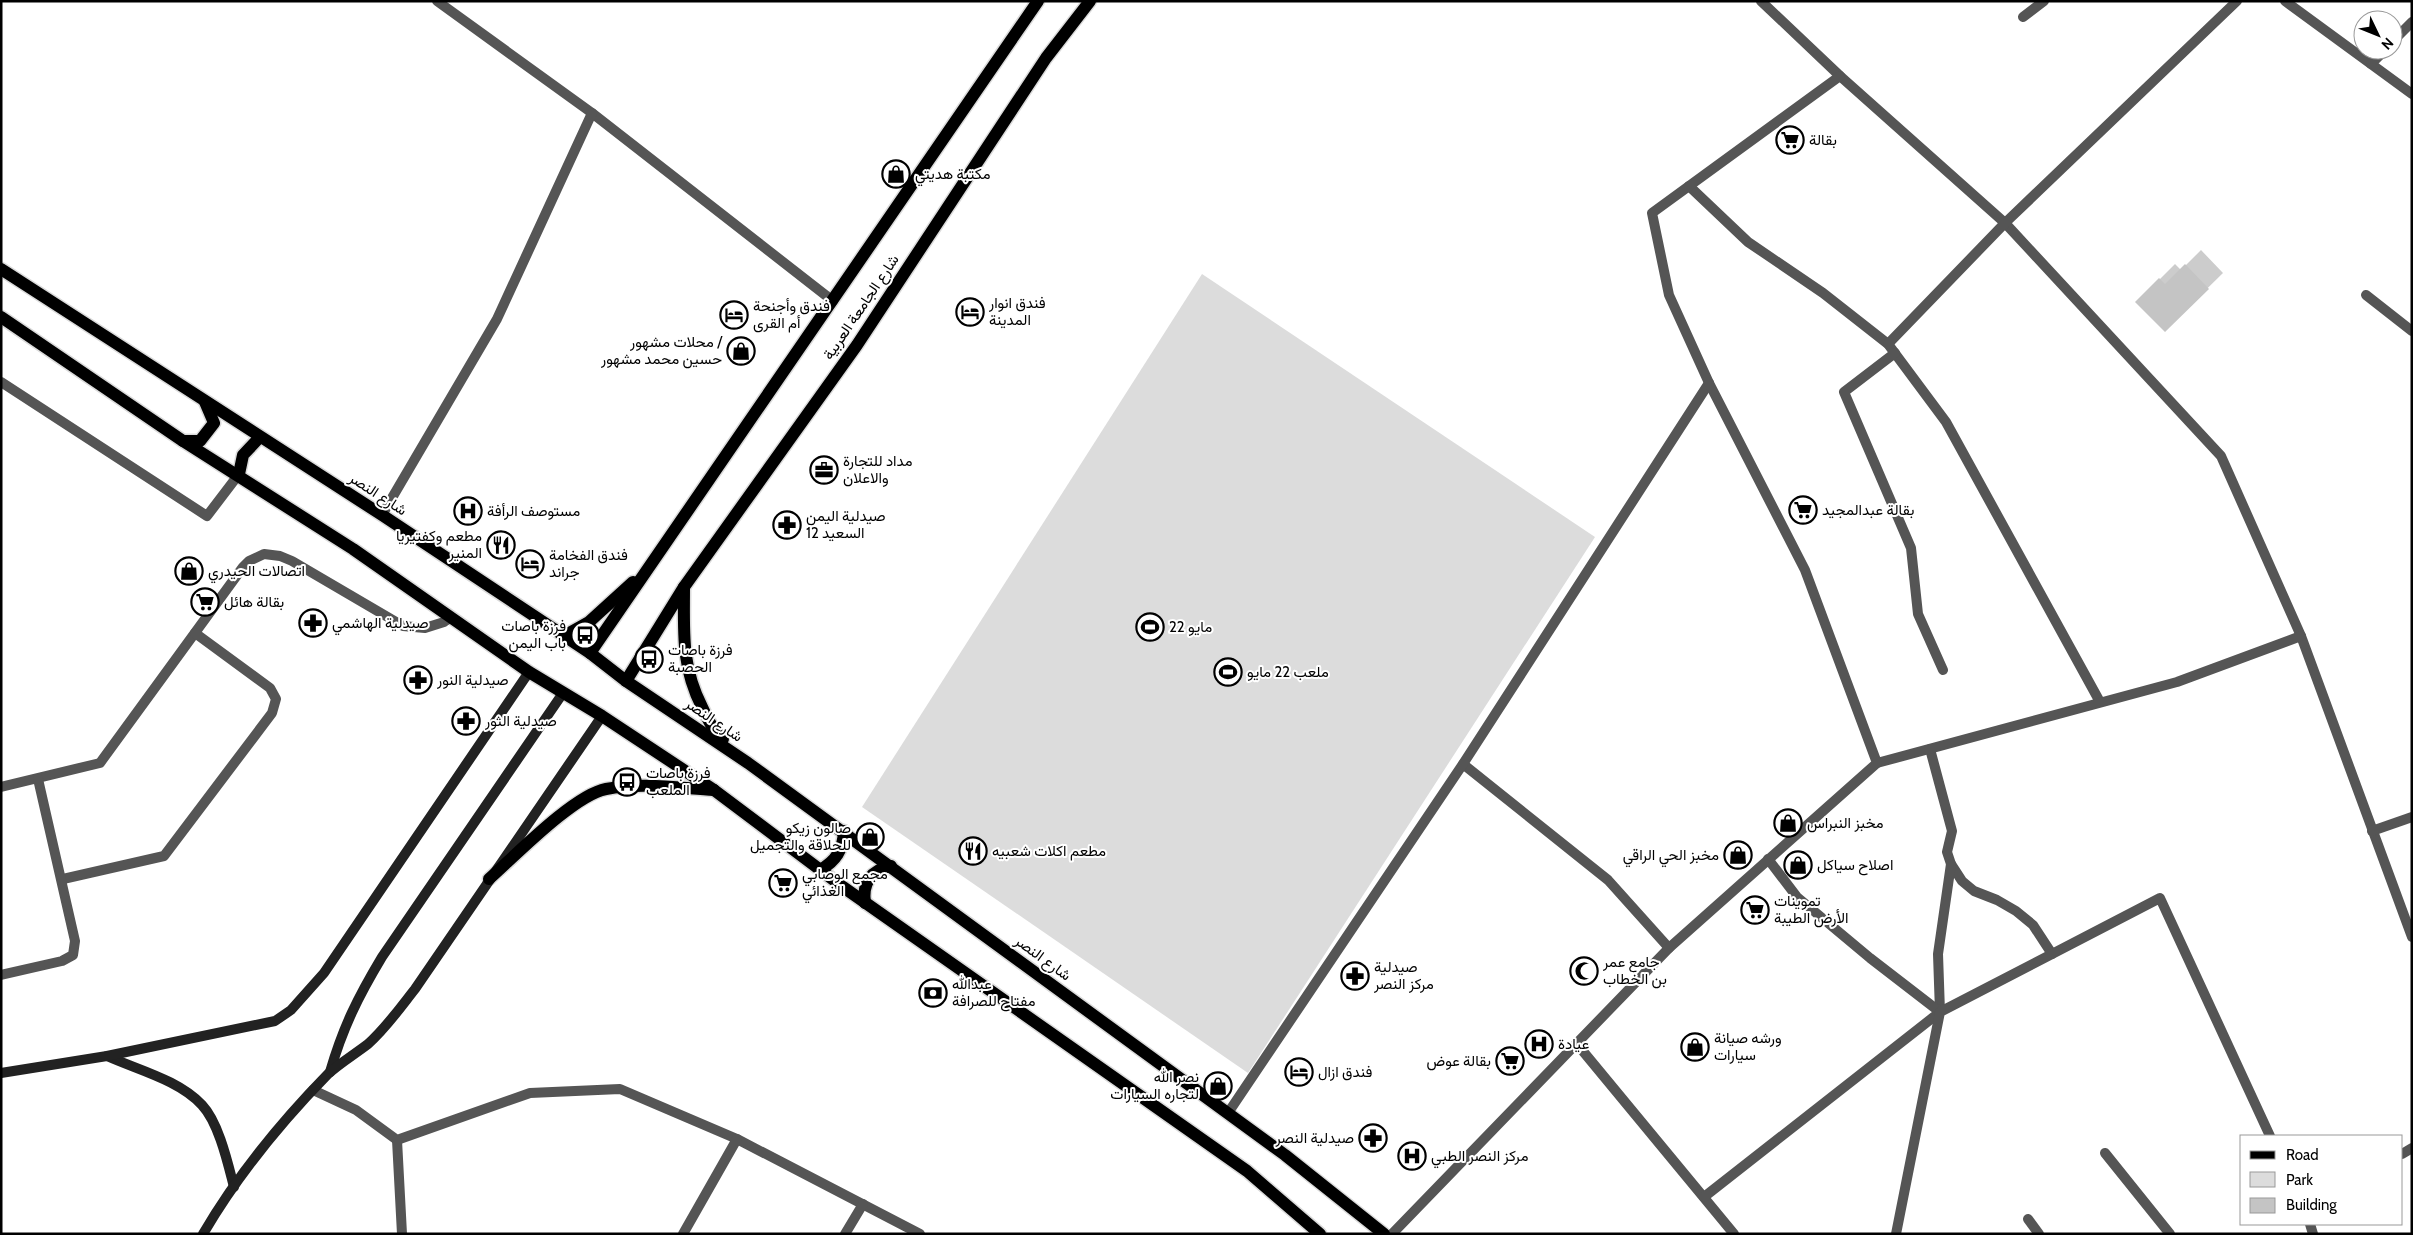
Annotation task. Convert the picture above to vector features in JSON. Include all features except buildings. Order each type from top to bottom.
[{"type":"main road","name":"شارع الجامعة العربية","points":[[590,653],[1038,1]]},
{"type":"main road","name":"شارع الجامعة العربية","points":[[626,681],[684,587],[857,345],[1046,58],[1090,1]]},
{"type":"main road","name":"شارع النصر","points":[[1,269],[590,653],[626,681],[748,763],[1285,1155],[1384,1234]]},
{"type":"main road","points":[[1,318],[183,441],[239,474],[452,617],[529,672],[602,716],[714,790],[865,903],[1247,1171],[1320,1234]]},
{"type":"main road","points":[[183,441],[200,441],[214,422],[205,402]]},
{"type":"main road","points":[[239,474],[243,455],[260,438]]},
{"type":"main road","points":[[564,636],[589,622],[653,563]]},
{"type":"main road","points":[[684,587],[686,664],[694,691],[713,730],[748,763]]},
{"type":"main road","points":[[489,879],[572,806],[604,789],[638,786],[714,790]]},
{"type":"main road","points":[[820,870],[836,859],[841,850],[844,832]]},
{"type":"main road","points":[[865,903],[865,886],[869,878],[882,868],[891,866]]},
{"type":"street","points":[[437,1],[592,113],[833,301]]},
{"type":"street","points":[[1761,1],[1840,76],[2005,223],[2222,456],[2302,636],[2412,937]]},
{"type":"street","points":[[2023,17],[2044,1]]},
{"type":"street","points":[[1888,344],[2005,223],[2237,1]]},
{"type":"street","points":[[2285,1],[2412,94]]},
{"type":"street","points":[[2403,31],[2412,22]]},
{"type":"street","points":[[2371,64],[2375,60]]},
{"type":"street","points":[[1840,76],[1652,213],[1669,295],[1709,383],[1805,570],[1876,763]]},
{"type":"street","points":[[382,516],[497,319],[592,113]]},
{"type":"street","points":[[1689,186],[1748,242],[1823,293],[1888,344],[1946,422],[2100,702]]},
{"type":"street","points":[[2366,295],[2412,331]]},
{"type":"street","points":[[1895,353],[1844,392],[1910,548],[1918,614],[1943,670]]},
{"type":"street","points":[[1,382],[207,516],[239,474]]},
{"type":"street","points":[[1228,1113],[1463,764],[1709,383]]},
{"type":"street","points":[[1,787],[100,763],[243,567],[249,561],[264,554],[272,554],[292,561],[403,626],[425,628],[435,626],[452,617]]},
{"type":"street","points":[[63,879],[164,856],[272,713],[276,699],[270,688],[195,633]]},
{"type":"street","points":[[1392,1234],[1668,948],[1876,763],[2177,682],[2302,636]]},
{"type":"street","points":[[1,1074],[107,1056],[275,1021],[290,1010],[324,973],[529,672]]},
{"type":"street","points":[[330,1072],[343,1031],[363,988],[563,693]]},
{"type":"street","points":[[204,1234],[234,1187],[280,1128],[330,1072],[368,1043],[384,1027],[415,989],[602,716]]},
{"type":"street","points":[[1930,748],[1952,831],[1947,852],[1951,864],[1962,881],[1974,891],[2010,907],[2033,925],[2052,954]]},
{"type":"street","points":[[1463,764],[1608,880],[1668,948]]},
{"type":"street","points":[[1,975],[62,961],[73,955],[75,940],[63,879],[38,779]]},
{"type":"street","points":[[2372,831],[2412,817]]},
{"type":"street","points":[[1768,859],[1796,897],[1940,1012]]},
{"type":"street","points":[[1896,1234],[1940,1012],[1938,954],[1951,864]]},
{"type":"street","points":[[1704,1197],[1940,1012],[2160,898],[2270,1135]]},
{"type":"street","points":[[1577,1044],[1734,1234]]},
{"type":"street","points":[[107,1056],[182,1089],[203,1106],[225,1151],[234,1187]]},
{"type":"street","points":[[397,1140],[530,1093],[620,1089],[737,1139],[920,1234]]},
{"type":"street","points":[[313,1090],[356,1110],[397,1140]]},
{"type":"street","points":[[683,1234],[737,1139]]},
{"type":"street","points":[[397,1140],[402,1234]]},
{"type":"street","points":[[2105,1153],[2170,1234]]},
{"type":"street","points":[[845,1234],[863,1204]]},
{"type":"street","points":[[2028,1219],[2039,1234]]},
{"type":"green space","name":"ملعب 22 مايو","points":[[1202,274],[1595,537],[1248,1073],[862,807]]},
{"type":"place","name":"بقالة","points":[[1790,140]]},
{"type":"place","name":"مكتبة هديتي","points":[[896,174]]},
{"type":"place","name":"فندق انوار المدينة","points":[[970,312]]},
{"type":"place","name":"فندق وأجنحة أم القرى","points":[[734,315]]},
{"type":"place","name":"محلات مشهور / حسين محمد مشهور","points":[[741,351]]},
{"type":"place","name":"مداد للتجارة والاعلان","points":[[824,470]]},
{"type":"place","name":"بقالة عبدالمجيد","points":[[1803,510]]},
{"type":"place","name":"مستوصف الرأفة","points":[[468,511]]},
{"type":"place","name":"صيدلية اليمن السعيد 12","points":[[787,525]]},
{"type":"place","name":"مطعم وكفتيريا المنير","points":[[501,545]]},
{"type":"place","name":"فندق الفخامة جراند","points":[[530,564]]},
{"type":"place","name":"اتصالات الحيدري","points":[[189,571]]},
{"type":"place","name":"بقالة هائل","points":[[205,602]]},
{"type":"place","name":"صيدلية الهاشمي","points":[[313,623]]},
{"type":"place","name":"22 مايو","points":[[1150,627]]},
{"type":"place","name":"فرزة باصات باب اليمن","points":[[585,635]]},
{"type":"place","name":"فرزة باصات الحصبة","points":[[649,659]]},
{"type":"place","name":"ملعب 22 مايو","points":[[1228,672]]},
{"type":"place","name":"صيدلية النور","points":[[418,680]]},
{"type":"place","name":"صيدلية الثور","points":[[466,721]]},
{"type":"place","name":"فرزة باصات الملعب","points":[[627,782]]},
{"type":"place","name":"مخبز النبراس","points":[[1788,823]]},
{"type":"place","name":"صالون زيكو للحلاقة والتجميل","points":[[870,837]]},
{"type":"place","name":"مطعم اكلات شعبيه","points":[[973,851]]},
{"type":"place","name":"مخبز الحي الراقي","points":[[1738,855]]},
{"type":"place","name":"اصلاح سياكل","points":[[1798,865]]},
{"type":"place","name":"مجمع الوصابي الغذائي","points":[[783,883]]},
{"type":"place","name":"تموينات الأرض الطيبة","points":[[1755,910]]},
{"type":"place","name":"جامع عمر بن الخطاب","points":[[1584,971]]},
{"type":"place","name":"صيدلية مركز النصر","points":[[1355,976]]},
{"type":"place","name":"عبدالله مفتاح للصرافة","points":[[933,993]]},
{"type":"place","name":"عيادة","points":[[1539,1044]]},
{"type":"place","name":"ورشه صيانة سيارات","points":[[1695,1047]]},
{"type":"place","name":"بقالة عوض","points":[[1510,1061]]},
{"type":"place","name":"فندق ازال","points":[[1299,1072]]},
{"type":"place","name":"نصر الله لتجاره السيارات","points":[[1218,1086]]},
{"type":"place","name":"صيدلية النصر","points":[[1373,1138]]},
{"type":"place","name":"مركز النصر الطبي","points":[[1412,1156]]}]
